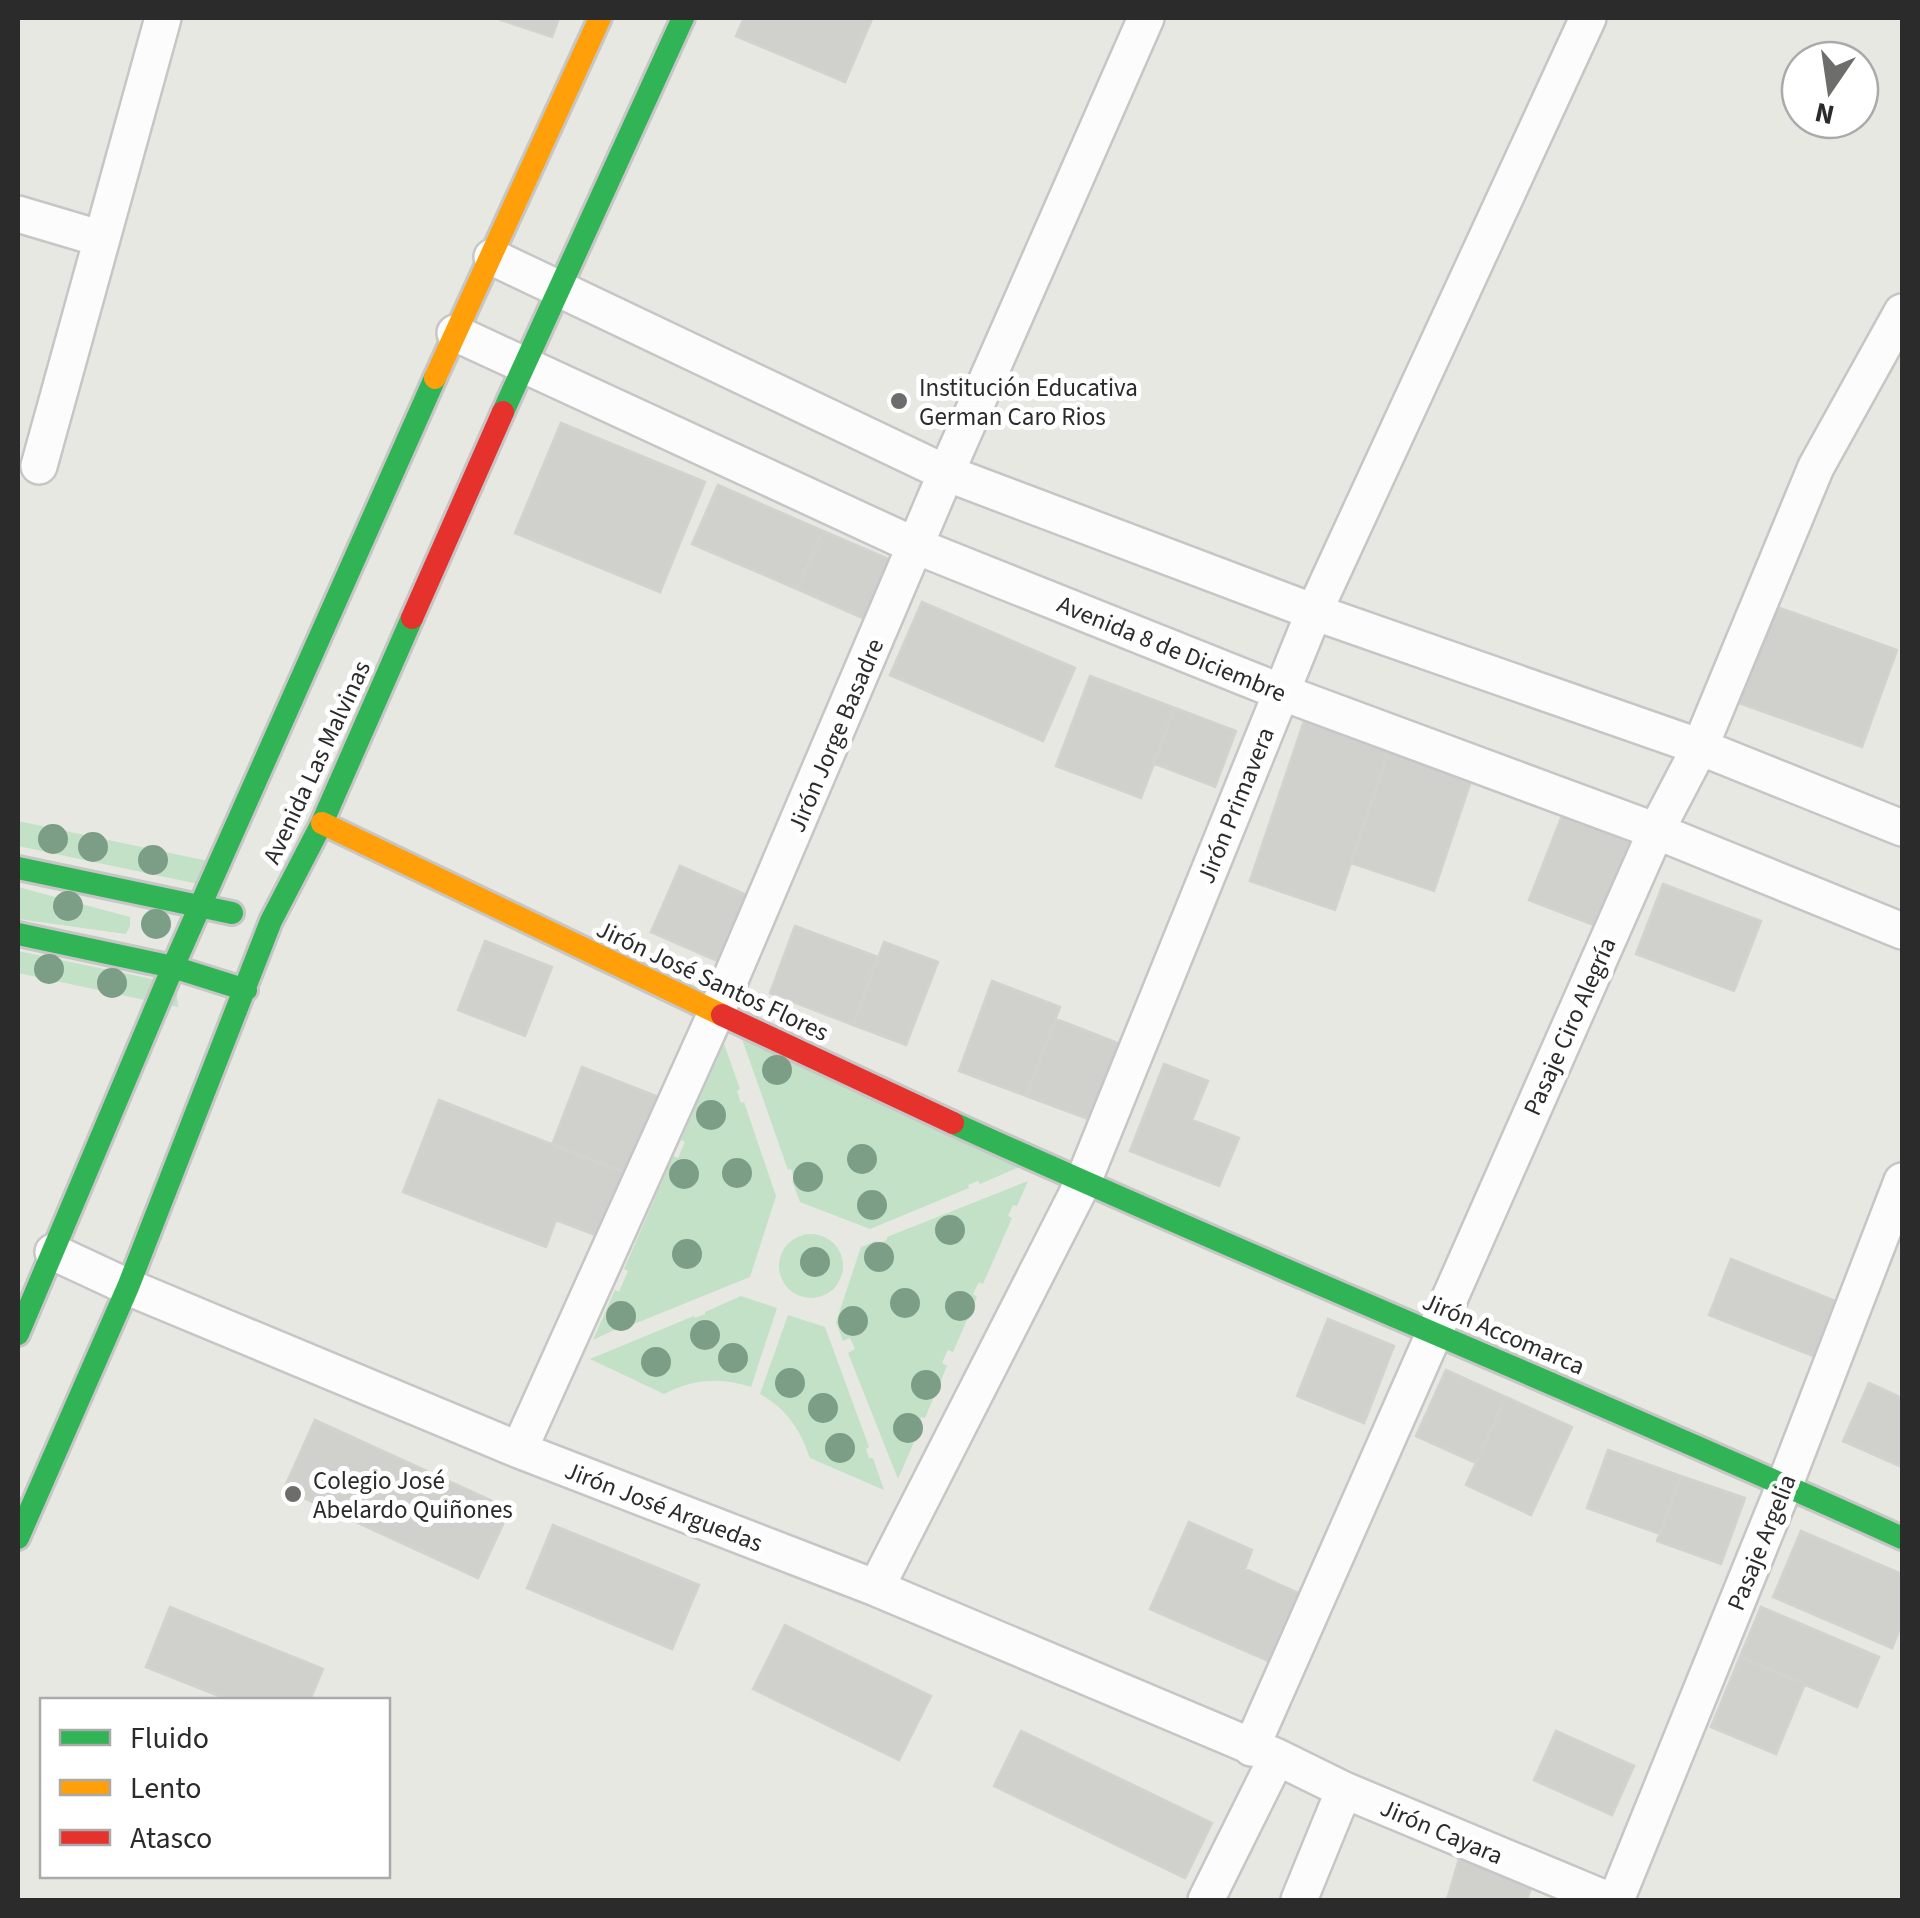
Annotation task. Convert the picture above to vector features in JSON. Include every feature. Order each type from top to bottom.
[{"type":"street","points":[[40,466],[163,18]]},
{"type":"street","name":"Avenida Las Malvinas","points":[[18,1334],[172,967],[600,18]]},
{"type":"street","name":"Avenida Las Malvinas","points":[[18,1538],[128,1287],[271,920],[322,823],[523,365],[683,18]]},
{"type":"street","name":"Jirón Jorge Basadre","points":[[519,1450],[716,1012],[946,472],[1146,18]]},
{"type":"street","name":"Jirón Primavera","points":[[876,1588],[1083,1182],[1314,612],[1588,18]]},
{"type":"street","points":[[18,214],[102,239]]},
{"type":"street","points":[[492,257],[946,472],[1314,612],[1700,747],[1902,828]]},
{"type":"street","name":"Pasaje Ciro Alegría","points":[[1206,1900],[1433,1333],[1656,831],[1700,747],[1816,467],[1902,312]]},
{"type":"street","name":"Avenida 8 de Diciembre","points":[[455,333],[916,546],[1281,692],[1656,831],[1902,931]]},
{"type":"street","name":"Jirón José Santos Flores","points":[[322,823],[1083,1182]]},
{"type":"street","points":[[18,868],[271,920]]},
{"type":"street","points":[[18,934],[172,967],[246,990]]},
{"type":"street","name":"Pasaje Argelia","points":[[1612,1900],[1785,1484],[1902,1181]]},
{"type":"street","name":"Jirón Accomarca","points":[[1083,1182],[1902,1538]]},
{"type":"street","name":"Jirón José Arguedas","points":[[52,1252],[519,1450],[876,1588],[1264,1753]]},
{"type":"street","name":"Jirón Cayara","points":[[1264,1753],[1612,1900]]},
{"type":"street","points":[[1298,1900],[1344,1790]]},
{"type":"green space","points":[[18,821],[227,865],[222,889],[18,846]]},
{"type":"green space","points":[[18,887],[130,917],[130,926],[126,934],[18,919]]},
{"type":"green space","points":[[18,951],[176,984],[178,1007],[18,973]]},
{"type":"green space","points":[[741,1036],[1031,1162],[870,1229],[800,1202]]},
{"type":"green space","points":[[723,1041],[741,1103],[744,1102],[776,1196],[750,1277],[593,1340],[615,1290],[619,1292],[628,1271],[624,1269],[673,1156],[678,1158],[685,1142],[681,1140]]},
{"type":"green space","points":[[1028,1181],[1008,1216],[1012,1218],[983,1284],[979,1282],[973,1294],[977,1297],[953,1352],[948,1350],[942,1363],[947,1366],[925,1418],[921,1417],[898,1479],[848,1353],[855,1349],[850,1338],[843,1341],[836,1322],[861,1247],[876,1241],[877,1244]]},
{"type":"green space","points":[[811,1234],[834,1243],[843,1266],[834,1289],[811,1298],[788,1289],[779,1266],[788,1243]]},
{"type":"green space","points":[[741,1296],[777,1308],[751,1387],[707,1381],[664,1394],[590,1359],[705,1314]]},
{"type":"green space","points":[[788,1315],[825,1327],[869,1447],[869,1458],[873,1458],[884,1490],[810,1458],[791,1421],[760,1394]]},
{"type":"building","points":[[495,18],[559,18],[552,37]]},
{"type":"building","points":[[744,18],[872,19],[845,82],[736,36]]},
{"type":"building","points":[[561,423],[705,482],[660,592],[515,533]]},
{"type":"building","points":[[718,485],[823,531],[797,589],[692,544]]},
{"type":"building","points":[[823,531],[900,564],[874,623],[797,589]]},
{"type":"building","points":[[922,602],[1075,668],[1043,741],[890,675]]},
{"type":"building","points":[[1774,606],[1897,650],[1862,747],[1739,703]]},
{"type":"building","points":[[1090,676],[1175,708],[1141,798],[1056,766]]},
{"type":"building","points":[[1175,708],[1236,731],[1215,787],[1153,763]]},
{"type":"building","points":[[1304,721],[1389,750],[1335,910],[1250,881]]},
{"type":"building","points":[[1389,750],[1472,778],[1434,891],[1351,863]]},
{"type":"building","points":[[1565,808],[1642,838],[1606,930],[1529,900]]},
{"type":"building","points":[[680,866],[756,899],[727,965],[651,932]]},
{"type":"building","points":[[1663,884],[1761,921],[1734,991],[1636,954]]},
{"type":"building","points":[[795,926],[878,957],[853,1025],[770,993]]},
{"type":"building","points":[[485,941],[552,967],[525,1036],[458,1010]]},
{"type":"building","points":[[884,942],[938,962],[906,1045],[853,1025]]},
{"type":"building","points":[[992,981],[1060,1007],[1026,1096],[959,1071]]},
{"type":"building","points":[[1056,1019],[1128,1047],[1099,1123],[1026,1096]]},
{"type":"building","points":[[1164,1064],[1208,1081],[1192,1120],[1239,1138],[1219,1186],[1130,1151]]},
{"type":"building","points":[[582,1067],[666,1100],[636,1177],[552,1145]]},
{"type":"building","points":[[439,1100],[636,1177],[611,1241],[556,1220],[546,1247],[403,1192]]},
{"type":"building","points":[[1731,1259],[1845,1305],[1823,1360],[1709,1315]]},
{"type":"building","points":[[1328,1319],[1394,1346],[1364,1423],[1297,1396]]},
{"type":"building","points":[[1446,1370],[1506,1397],[1476,1463],[1416,1436]]},
{"type":"building","points":[[1869,1383],[1902,1398],[1902,1467],[1843,1441]]},
{"type":"building","points":[[1506,1397],[1572,1427],[1531,1515],[1466,1485]]},
{"type":"building","points":[[315,1420],[510,1509],[478,1578],[284,1489]]},
{"type":"building","points":[[1608,1450],[1681,1476],[1660,1534],[1587,1508]]},
{"type":"building","points":[[1681,1476],[1745,1498],[1721,1564],[1657,1541]]},
{"type":"building","points":[[1189,1522],[1252,1550],[1245,1569],[1305,1596],[1275,1664],[1150,1609]]},
{"type":"building","points":[[553,1525],[699,1585],[672,1649],[527,1588]]},
{"type":"building","points":[[1801,1531],[1902,1574],[1902,1624],[1892,1648],[1773,1597]]},
{"type":"building","points":[[170,1607],[323,1669],[311,1698],[224,1698],[146,1667]]},
{"type":"building","points":[[1761,1607],[1879,1657],[1857,1707],[1740,1657]]},
{"type":"building","points":[[785,1625],[931,1696],[899,1760],[753,1689]]},
{"type":"building","points":[[1740,1657],[1805,1684],[1776,1754],[1711,1727]]},
{"type":"building","points":[[1021,1731],[1212,1823],[1185,1878],[994,1786]]},
{"type":"building","points":[[1556,1731],[1634,1766],[1612,1815],[1534,1780]]},
{"type":"building","points":[[1459,1859],[1533,1881],[1527,1900],[1447,1900]]},
{"type":"traffic: fast","points":[[503,412],[683,18]]},
{"type":"traffic: fast","points":[[18,1334],[173,967],[435,378]]},
{"type":"traffic: fast","points":[[18,1538],[128,1287],[271,921],[322,823],[412,618]]},
{"type":"traffic: fast","points":[[18,868],[232,913]]},
{"type":"traffic: fast","points":[[18,934],[173,967],[246,990]]},
{"type":"traffic: fast","points":[[953,1123],[1902,1538]]},
{"type":"traffic: slow","points":[[435,378],[600,18]]},
{"type":"traffic: slow","points":[[322,823],[722,1015]]},
{"type":"traffic: jam","points":[[412,618],[503,412]]},
{"type":"traffic: jam","points":[[722,1015],[953,1123]]},
{"type":"place","name":"Institución Educativa German Caro Rios","points":[[899,401]]},
{"type":"place","name":"Colegio José Abelardo Quiñones","points":[[293,1494]]}]
